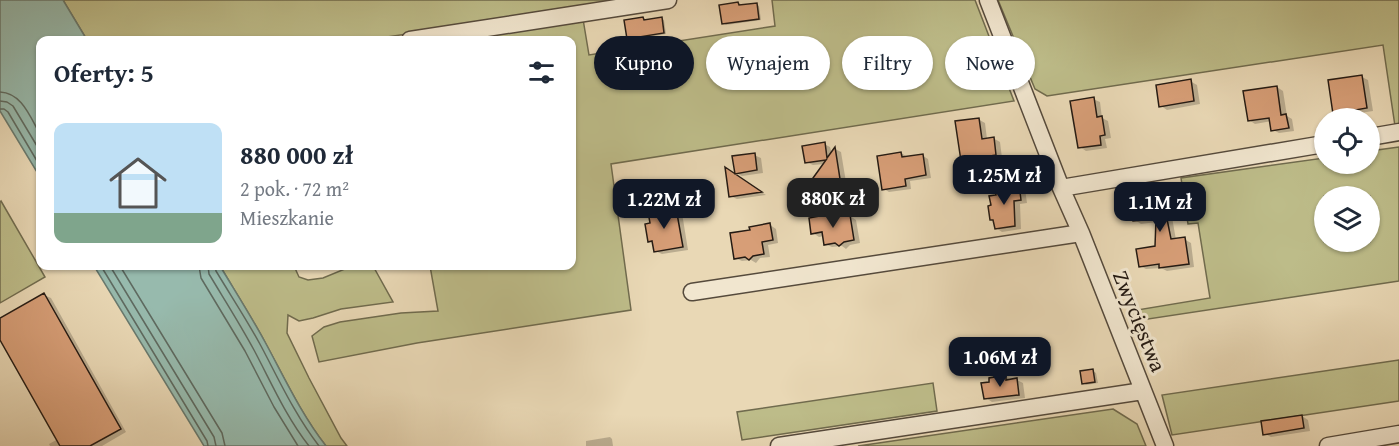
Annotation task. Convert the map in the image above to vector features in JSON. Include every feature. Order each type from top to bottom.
[{"type":"street","points":[[436,36],[668,0]]},
{"type":"street","name":"Zwycięstwa","points":[[988,0],[1165,446]]},
{"type":"street","points":[[1380,135],[1399,132]]},
{"type":"street","points":[[1061,188],[1314,146]]},
{"type":"street","points":[[692,292],[1081,233]]},
{"type":"street","name":"Zwycięstwa","points":[[779,446],[1143,391]]},
{"type":"street","points":[[1328,446],[1399,434]]},
{"type":"shaded area","points":[[63,0],[632,0],[394,36],[85,36]]},
{"type":"shaded area","points":[[772,0],[975,0],[989,36],[945,36],[945,90],[1010,90],[1014,101],[611,164],[631,310],[417,343],[319,362],[312,336],[324,327],[340,322],[401,313],[438,311],[431,270],[576,270],[576,36],[491,36],[490,33],[583,19],[589,55],[594,54],[594,90],[694,90],[694,39],[706,37],[706,90],[830,90],[830,36],[711,36],[775,26]]},
{"type":"shaded area","points":[[998,0],[1399,0],[1399,126],[1395,126],[1383,45],[1047,96],[1035,89],[1035,36],[1013,36]]},
{"type":"shaded area","points":[[1399,147],[1399,281],[1135,321],[1131,311],[1210,298],[1198,223],[1188,224],[1181,178],[1314,159],[1314,174],[1380,174],[1380,150]]},
{"type":"shaded area","points":[[0,202],[36,261],[36,270],[41,270],[45,277],[0,303]]},
{"type":"shaded area","points":[[222,270],[296,270],[299,277],[308,280],[323,278],[342,270],[375,270],[393,302],[341,309],[299,321],[288,315],[287,333],[347,446],[326,446],[301,408],[260,332]]},
{"type":"shaded area","points":[[1399,360],[1399,401],[1172,435],[1162,395]]},
{"type":"shaded area","points":[[933,383],[937,411],[742,440],[737,412]]},
{"type":"shaded area","points":[[1113,409],[1137,424],[1146,446],[858,446]]},
{"type":"water","points":[[0,0],[63,0],[85,36],[36,36],[36,170],[0,111]]},
{"type":"water","points":[[96,270],[222,270],[260,332],[301,408],[326,446],[204,446]]},
{"type":"building","points":[[738,2],[739,5],[757,3],[759,19],[722,24],[719,5]]},
{"type":"building","points":[[662,17],[664,33],[627,36],[624,20]]},
{"type":"building","points":[[1362,75],[1367,108],[1332,108],[1328,80]]},
{"type":"building","points":[[1191,79],[1194,101],[1159,107],[1156,85]]},
{"type":"building","points":[[1277,86],[1281,115],[1286,114],[1289,128],[1271,131],[1269,118],[1248,121],[1243,91]]},
{"type":"building","points":[[1094,97],[1097,117],[1102,116],[1105,135],[1100,136],[1101,145],[1078,148],[1070,101]]},
{"type":"building","points":[[979,118],[982,139],[994,137],[996,155],[961,161],[955,121]]},
{"type":"building","points":[[825,142],[827,158],[835,147],[840,179],[808,185],[826,160],[805,163],[802,146]]},
{"type":"building","points":[[901,152],[902,157],[923,154],[926,175],[905,179],[906,186],[882,190],[877,156]]},
{"type":"building","points":[[755,153],[757,170],[735,174],[732,156]]},
{"type":"building","points":[[725,167],[762,192],[729,197]]},
{"type":"building","points":[[1019,184],[1021,200],[1014,201],[1015,226],[995,229],[993,220],[990,220],[989,196],[996,195],[994,187]]},
{"type":"building","points":[[1156,194],[1173,195],[1176,212],[1166,214],[1171,239],[1185,237],[1189,264],[1159,268],[1159,264],[1139,267],[1136,249],[1155,246],[1156,219],[1133,221],[1130,200],[1156,196]]},
{"type":"building","points":[[676,208],[683,247],[654,252],[652,241],[648,242],[645,224],[650,223],[648,212]]},
{"type":"building","points":[[830,214],[830,217],[850,215],[854,240],[844,242],[839,246],[835,243],[824,245],[822,232],[811,234],[809,218]]},
{"type":"building","points":[[770,223],[773,240],[762,242],[764,254],[753,256],[749,260],[745,257],[734,259],[730,233],[750,230],[749,227]]},
{"type":"building","points":[[44,293],[121,429],[90,446],[60,446],[0,340],[0,318]]},
{"type":"building","points":[[1093,369],[1095,382],[1082,384],[1080,371]]},
{"type":"building","points":[[1006,375],[1006,380],[1017,378],[1019,395],[984,399],[981,383],[989,382],[989,378]]},
{"type":"building","points":[[1302,415],[1304,428],[1263,435],[1261,421]]}]
